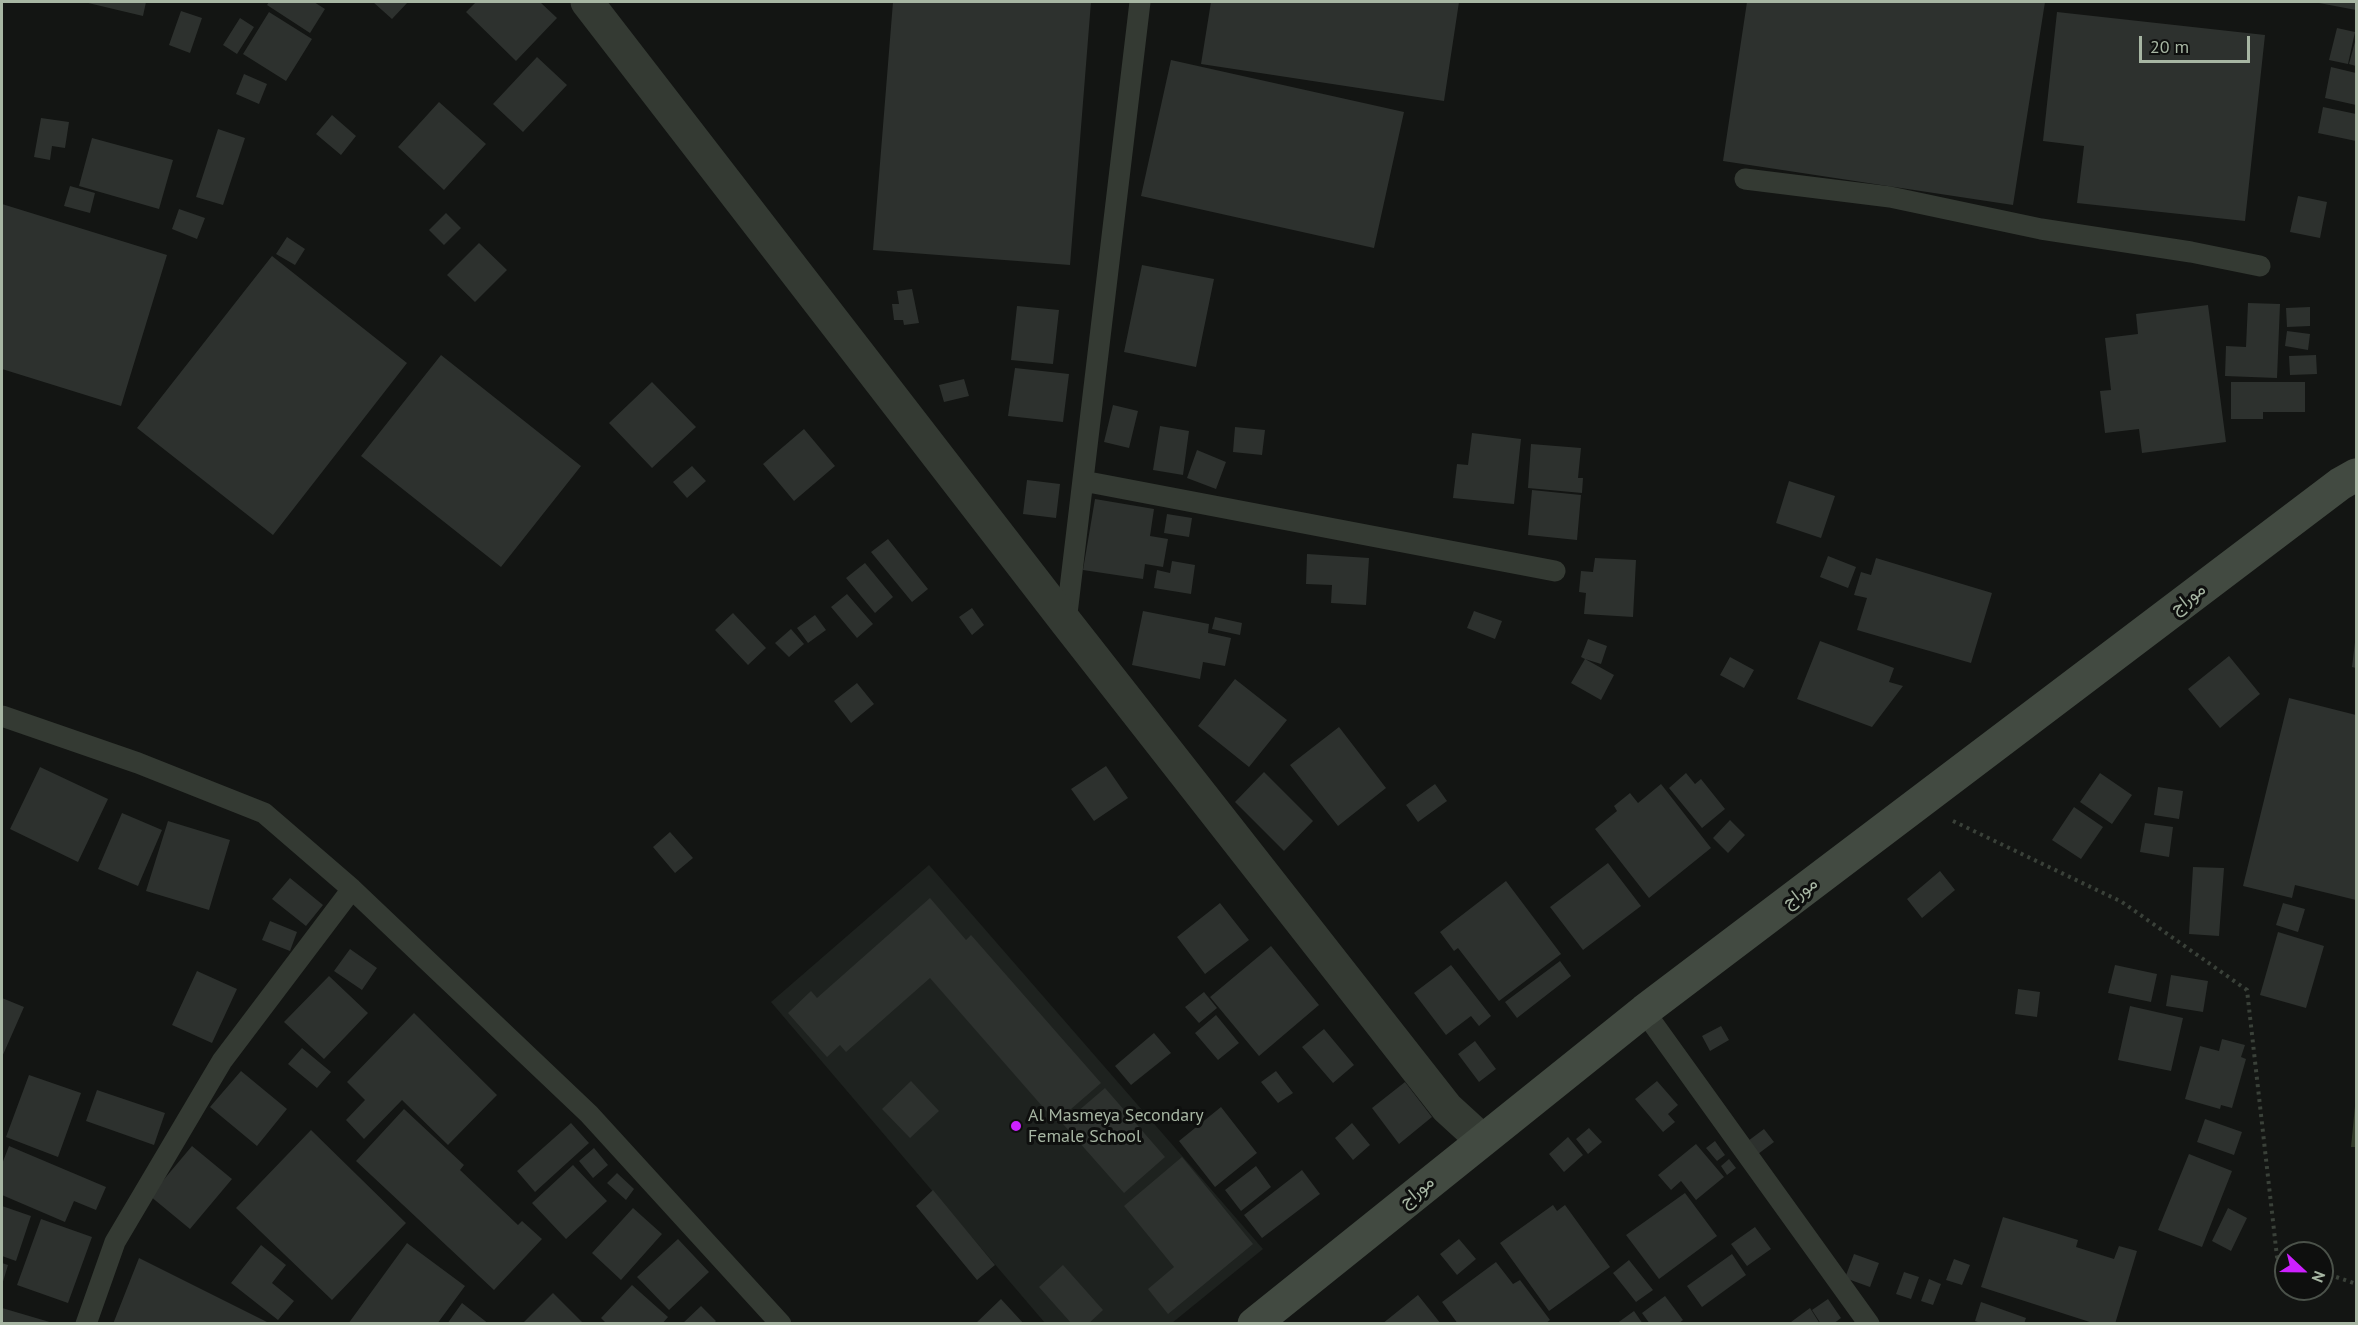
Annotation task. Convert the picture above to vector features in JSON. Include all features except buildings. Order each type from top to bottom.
[{"type":"main road","name":"موراج","points":[[1254,1323],[1644,1011],[2340,484],[2356,475]]},
{"type":"street","points":[[587,2],[1066,622],[1447,1108],[1482,1140]]},
{"type":"lane","points":[[1066,622],[1140,2]]},
{"type":"lane","points":[[1745,179],[1890,198],[2041,229],[2191,252],[2260,266]]},
{"type":"lane","points":[[1083,481],[1555,571]]},
{"type":"lane","points":[[2,716],[138,764],[264,813],[352,889],[589,1114],[781,1323]]},
{"type":"lane","points":[[86,1323],[115,1242],[222,1061],[352,889]]},
{"type":"lane","points":[[1644,1011],[1869,1323]]},
{"type":"path","points":[[1918,804],[2122,902],[2247,990],[2275,1241]]},
{"type":"path","points":[[2334,1276],[2356,1284]]},
{"type":"shaded area","name":"Al Masmeya Secondary Female School","points":[[929,865],[1263,1249],[1172,1323],[1045,1323],[771,1002]]},
{"type":"shaded area","points":[[2356,1096],[2356,1147],[2351,1147]]},
{"type":"place","name":"Al Masmeya Secondary Female School","points":[[1016,1126]]}]
